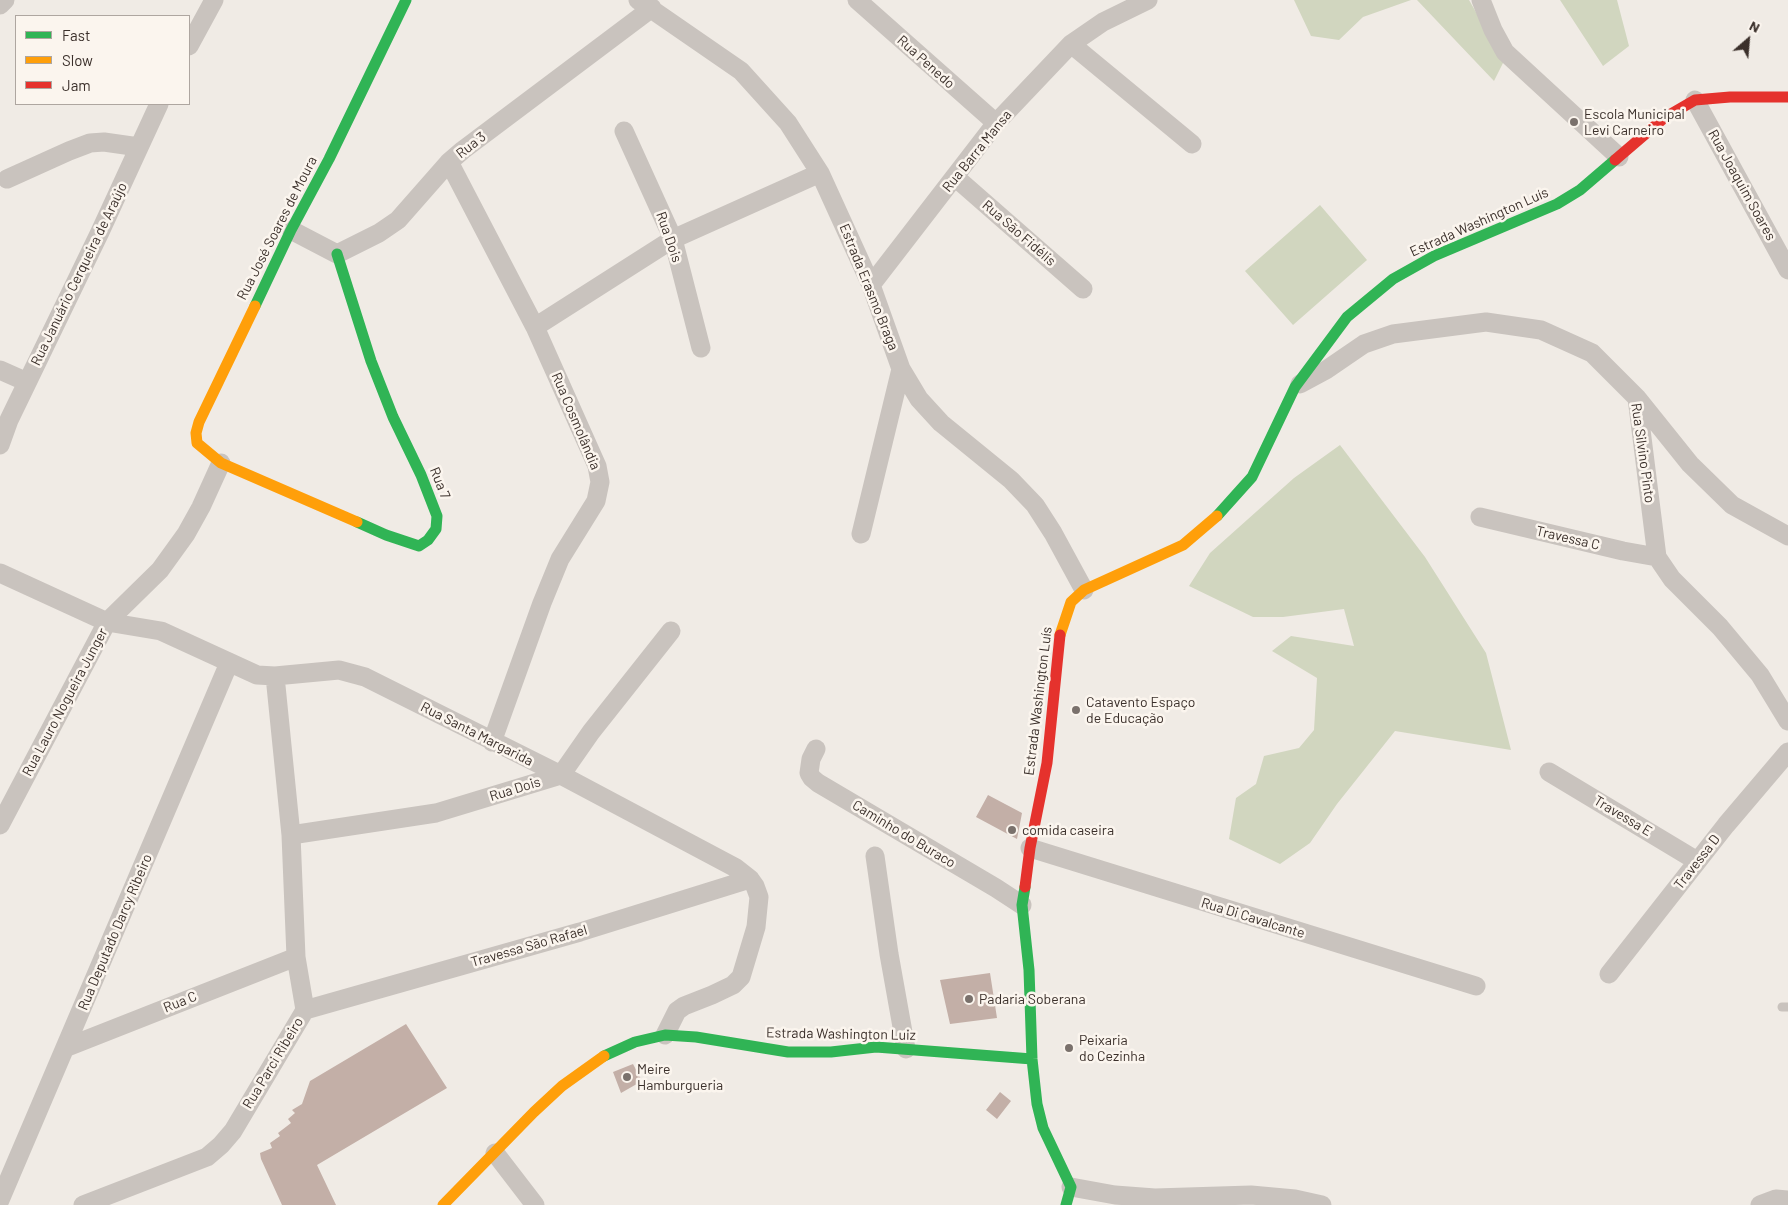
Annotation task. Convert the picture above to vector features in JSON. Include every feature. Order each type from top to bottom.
[{"type":"street","points":[[0,5],[6,0]]},
{"type":"street","points":[[190,44],[214,0]]},
{"type":"street","name":"Rua José Soares de Moura","points":[[220,463],[197,443],[196,433],[199,422],[290,230],[329,159],[406,0]]},
{"type":"street","name":"Rua Penedo","points":[[857,0],[996,123]]},
{"type":"street","name":"Rua Barra Mansa","points":[[871,286],[996,123],[1071,44],[1103,22],[1148,0]]},
{"type":"street","points":[[1481,0],[1493,30],[1505,52],[1619,156]]},
{"type":"street","name":"Rua 3","points":[[337,254],[378,233],[398,220],[449,162],[645,4]]},
{"type":"street","name":"Estrada Erasmo Braga","points":[[645,4],[741,71],[788,123],[820,173],[871,286],[901,369],[919,399],[941,423],[1011,480],[1035,504],[1084,590]]},
{"type":"street","points":[[1071,44],[1192,144]]},
{"type":"street","name":"Estrada Washington Luís","points":[[1068,1196],[1037,1104],[1032,1059],[1029,970],[1022,905],[1030,848],[1047,763],[1060,630],[1071,602],[1084,590],[1183,545],[1220,513],[1252,477],[1294,387],[1347,316],[1393,279],[1434,256],[1557,204],[1580,190],[1664,118],[1695,100],[1730,96],[1788,97]]},
{"type":"street","name":"Rua Joaquim Soares","points":[[1695,100],[1788,270]]},
{"type":"street","name":"Rua Januário Cerqueira de Araújo","points":[[0,445],[26,382],[100,232],[160,105]]},
{"type":"street","name":"Rua Dois","points":[[624,131],[673,239],[701,348]]},
{"type":"street","points":[[7,179],[69,151],[90,144],[104,142],[139,148]]},
{"type":"street","name":"Rua Cosmolândia","points":[[449,162],[535,327],[597,466],[600,482],[596,501],[560,559],[542,603],[492,742]]},
{"type":"street","points":[[535,327],[673,239],[820,173]]},
{"type":"street","name":"Rua São Fidélis","points":[[955,177],[1083,289]]},
{"type":"street","points":[[290,230],[337,254]]},
{"type":"street","name":"Rua 7","points":[[220,463],[386,535],[419,546],[428,540],[436,529],[437,516],[421,475],[393,417],[371,361],[337,254]]},
{"type":"street","name":"Rua Silvino Pinto","points":[[1294,387],[1326,370],[1364,344],[1393,334],[1486,322],[1541,330],[1592,353],[1637,398],[1657,558],[1672,580],[1720,628],[1760,675],[1788,722]]},
{"type":"street","points":[[861,534],[901,369]]},
{"type":"street","points":[[0,370],[26,382]]},
{"type":"street","points":[[1637,398],[1690,464],[1732,505],[1788,536]]},
{"type":"street","name":"Rua Lauro Nogueira Junger","points":[[0,825],[107,622],[160,570],[186,534],[201,508],[220,463]]},
{"type":"street","name":"Travessa C","points":[[1480,517],[1657,558]]},
{"type":"street","name":"Rua Santa Margarida","points":[[0,573],[107,622],[161,631],[257,675],[275,676],[339,670],[365,677],[561,775],[736,868],[750,879]]},
{"type":"street","points":[[561,775],[591,732],[671,630]]},
{"type":"street","name":"Rua Deputado Darcy Ribeiro","points":[[0,1200],[229,663]]},
{"type":"street","name":"Rua Parci Ribeiro","points":[[83,1205],[207,1157],[221,1145],[232,1131],[306,1010],[296,957],[291,835],[275,676]]},
{"type":"street","name":"Caminho do Buraco","points":[[816,749],[811,759],[809,773],[818,783],[1022,905]]},
{"type":"street","name":"Travessa D","points":[[1609,974],[1697,861],[1788,752]]},
{"type":"street","name":"Travessa E","points":[[1548,772],[1697,861]]},
{"type":"street","name":"Rua Dois","points":[[291,835],[436,813],[561,775]]},
{"type":"street","name":"Rua Di Cavalcante","points":[[1030,848],[1476,986]]},
{"type":"street","points":[[875,856],[889,954],[906,1049]]},
{"type":"street","points":[[665,1035],[677,1010],[733,985],[741,977],[756,927],[759,897],[756,886],[750,879]]},
{"type":"street","name":"Travessa São Rafael","points":[[306,1010],[580,932],[750,879]]},
{"type":"street","name":"Rua C","points":[[65,1048],[296,957]]},
{"type":"street","name":"Estrada Washington Luiz","points":[[443,1205],[562,1086],[601,1058],[635,1042],[665,1035],[696,1037],[788,1052],[831,1052],[876,1047],[1032,1059]]},
{"type":"street","points":[[495,1153],[535,1205]]},
{"type":"street","points":[[1068,1196],[1121,1200],[1154,1198],[1295,1199],[1322,1205]]},
{"type":"street","points":[[1760,1205],[1776,1199],[1788,1200]]},
{"type":"green space","points":[[1294,0],[1411,0],[1363,17],[1339,40],[1311,36]]},
{"type":"green space","points":[[1417,0],[1469,0],[1504,61],[1494,81]]},
{"type":"green space","points":[[1560,0],[1617,0],[1629,46],[1603,66]]},
{"type":"green space","points":[[1320,205],[1367,260],[1293,325],[1245,271]]},
{"type":"green space","points":[[1340,445],[1425,557],[1486,653],[1511,750],[1395,731],[1337,804],[1310,843],[1280,864],[1229,839],[1236,798],[1256,784],[1264,756],[1299,748],[1314,730],[1317,678],[1272,651],[1291,636],[1354,646],[1344,609],[1283,617],[1253,617],[1189,586],[1210,553],[1294,478]]},
{"type":"building","name":"comida caseira","points":[[988,795],[1022,813],[1017,839],[976,817]]},
{"type":"building","name":"Padaria Soberana","points":[[990,973],[997,1018],[950,1024],[940,980]]},
{"type":"building","points":[[406,1024],[447,1088],[317,1165],[336,1205],[282,1205],[260,1153],[272,1148],[270,1143],[280,1136],[278,1133],[291,1123],[288,1119],[295,1113],[292,1110],[302,1104],[310,1081]]},
{"type":"building","name":"Meire Hamburgueria","points":[[633,1064],[642,1081],[621,1093],[613,1072]]},
{"type":"building","points":[[1000,1092],[1011,1101],[997,1119],[986,1110]]},
{"type":"traffic: fast","points":[[255,306],[406,0]]},
{"type":"traffic: fast","points":[[1217,516],[1252,477],[1295,387],[1347,317],[1393,279],[1434,256],[1557,204],[1580,190],[1615,160]]},
{"type":"traffic: fast","points":[[337,254],[371,361],[393,417],[421,475],[437,516],[436,529],[428,540],[419,546],[386,535],[357,522]]},
{"type":"traffic: fast","points":[[1025,887],[1022,905],[1029,970],[1032,1059],[1037,1104],[1043,1128],[1071,1187],[1066,1205]]},
{"type":"traffic: fast","points":[[604,1056],[635,1042],[665,1035],[696,1037],[788,1052],[831,1052],[876,1047],[1032,1059]]},
{"type":"traffic: slow","points":[[255,306],[199,422],[196,433],[197,443],[221,463],[357,522]]},
{"type":"traffic: slow","points":[[1060,635],[1071,602],[1084,590],[1183,545],[1217,516]]},
{"type":"traffic: slow","points":[[443,1205],[562,1086],[604,1056]]},
{"type":"traffic: jam","points":[[1615,160],[1664,118],[1695,100],[1730,97],[1788,97]]},
{"type":"traffic: jam","points":[[1025,887],[1030,848],[1047,763],[1060,635]]},
{"type":"place","name":"Escola Municipal Levi Carneiro","points":[[1574,122]]},
{"type":"place","name":"Catavento Espaço de Educação","points":[[1076,710]]},
{"type":"place","name":"comida caseira","points":[[1012,830]]},
{"type":"place","name":"Padaria Soberana","points":[[969,999]]},
{"type":"place","name":"Peixaria do Cezinha","points":[[1069,1048]]},
{"type":"place","name":"Meire Hamburgueria","points":[[627,1077]]}]
